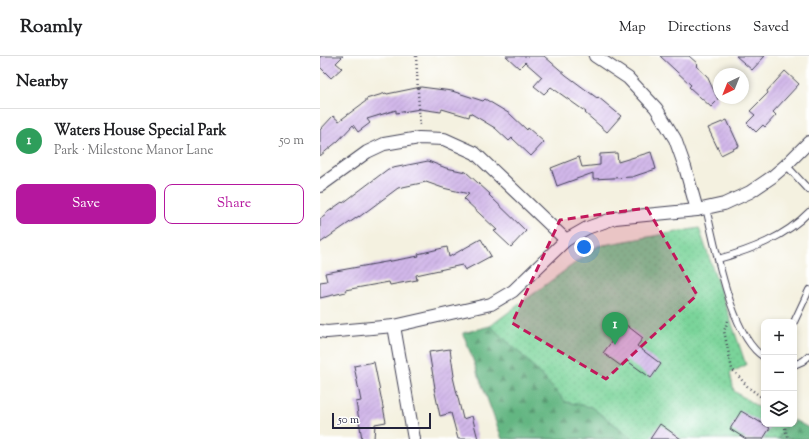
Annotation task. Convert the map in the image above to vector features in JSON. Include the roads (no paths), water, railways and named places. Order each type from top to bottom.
[{"type":"street","points":[[595,56],[628,78],[656,108],[675,139],[702,209]]},
{"type":"street","points":[[320,186],[367,152],[384,144],[419,138],[444,139],[475,153],[566,240]]},
{"type":"street","points":[[320,331],[327,332],[394,326],[491,304],[512,291],[566,240],[587,228],[615,218],[702,209],[724,204],[750,192],[772,177],[809,142]]},
{"type":"street","points":[[394,326],[414,439]]},
{"type":"lane","points":[[786,165],[809,190]]},
{"type":"lane","points":[[702,209],[718,259],[728,298],[752,345],[762,355]]},
{"type":"lane","points":[[718,259],[738,254],[762,244],[785,231],[809,212]]},
{"type":"lane","points":[[795,319],[809,290]]},
{"type":"lane","points":[[797,364],[809,356]]},
{"type":"place","name":"Waters House Special Park","points":[[615,345]]}]
